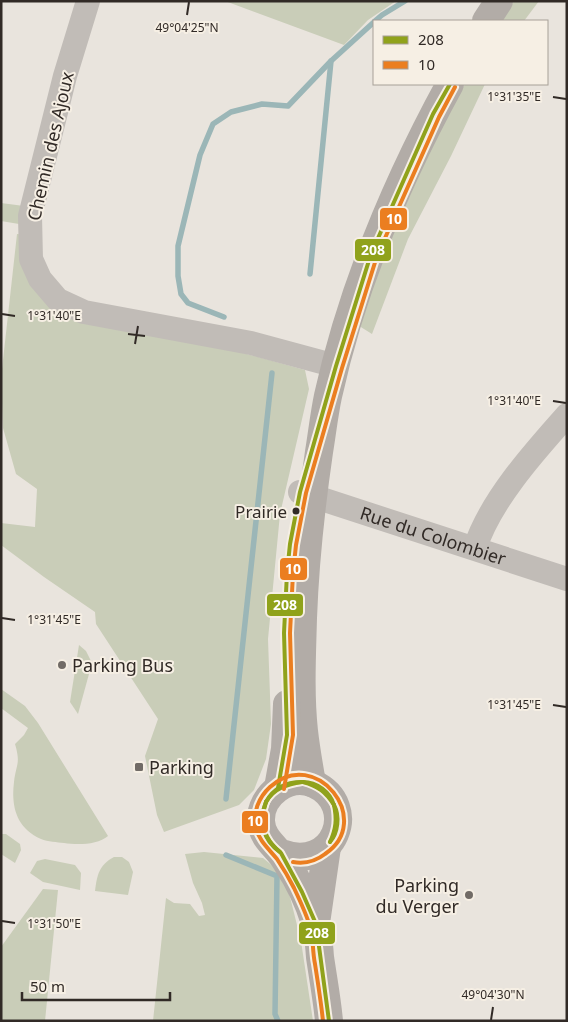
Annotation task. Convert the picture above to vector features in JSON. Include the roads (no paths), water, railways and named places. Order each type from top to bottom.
[{"type":"main road","points":[[487,20],[499,1]]},
{"type":"main road","points":[[278,788],[287,735],[284,633],[290,544],[307,494],[336,366],[371,254],[433,114],[449,85]]},
{"type":"main road","points":[[307,494],[307,548],[302,659],[304,729],[312,783]]},
{"type":"main road","points":[[295,782],[312,783],[324,790],[332,800],[337,812],[338,824],[334,837],[326,847],[316,854],[304,858],[292,857],[281,853],[269,843],[261,821],[263,809],[269,797],[278,788],[295,782]]},
{"type":"main road","points":[[326,847],[316,924],[329,1021]]},
{"type":"main road","points":[[281,853],[302,892],[316,924]]},
{"type":"street","name":"Chemin des Ajoux","points":[[88,1],[65,76],[30,216],[31,260],[40,279],[58,300],[84,312],[252,343],[336,366]]},
{"type":"street","points":[[475,548],[488,517],[532,456],[567,415]]},
{"type":"street","name":"Rue du Colombier","points":[[307,494],[567,579]]},
{"type":"waterway","points":[[376,20],[405,1]]},
{"type":"waterway","points":[[310,274],[331,61],[373,23]]},
{"type":"waterway","points":[[224,317],[188,303],[181,294],[178,276],[178,246],[200,155],[213,124],[231,112],[262,104],[288,106],[331,61]]},
{"type":"waterway","points":[[226,799],[272,373]]},
{"type":"waterway","points":[[226,855],[277,876],[275,1014],[278,1021]]},
{"type":"place","name":"Prairie","points":[[296,511]]},
{"type":"place","name":"Parking Bus","points":[[62,665]]},
{"type":"place","name":"Parking","points":[[139,767]]},
{"type":"place","name":"Parking du Verger","points":[[469,895]]}]
